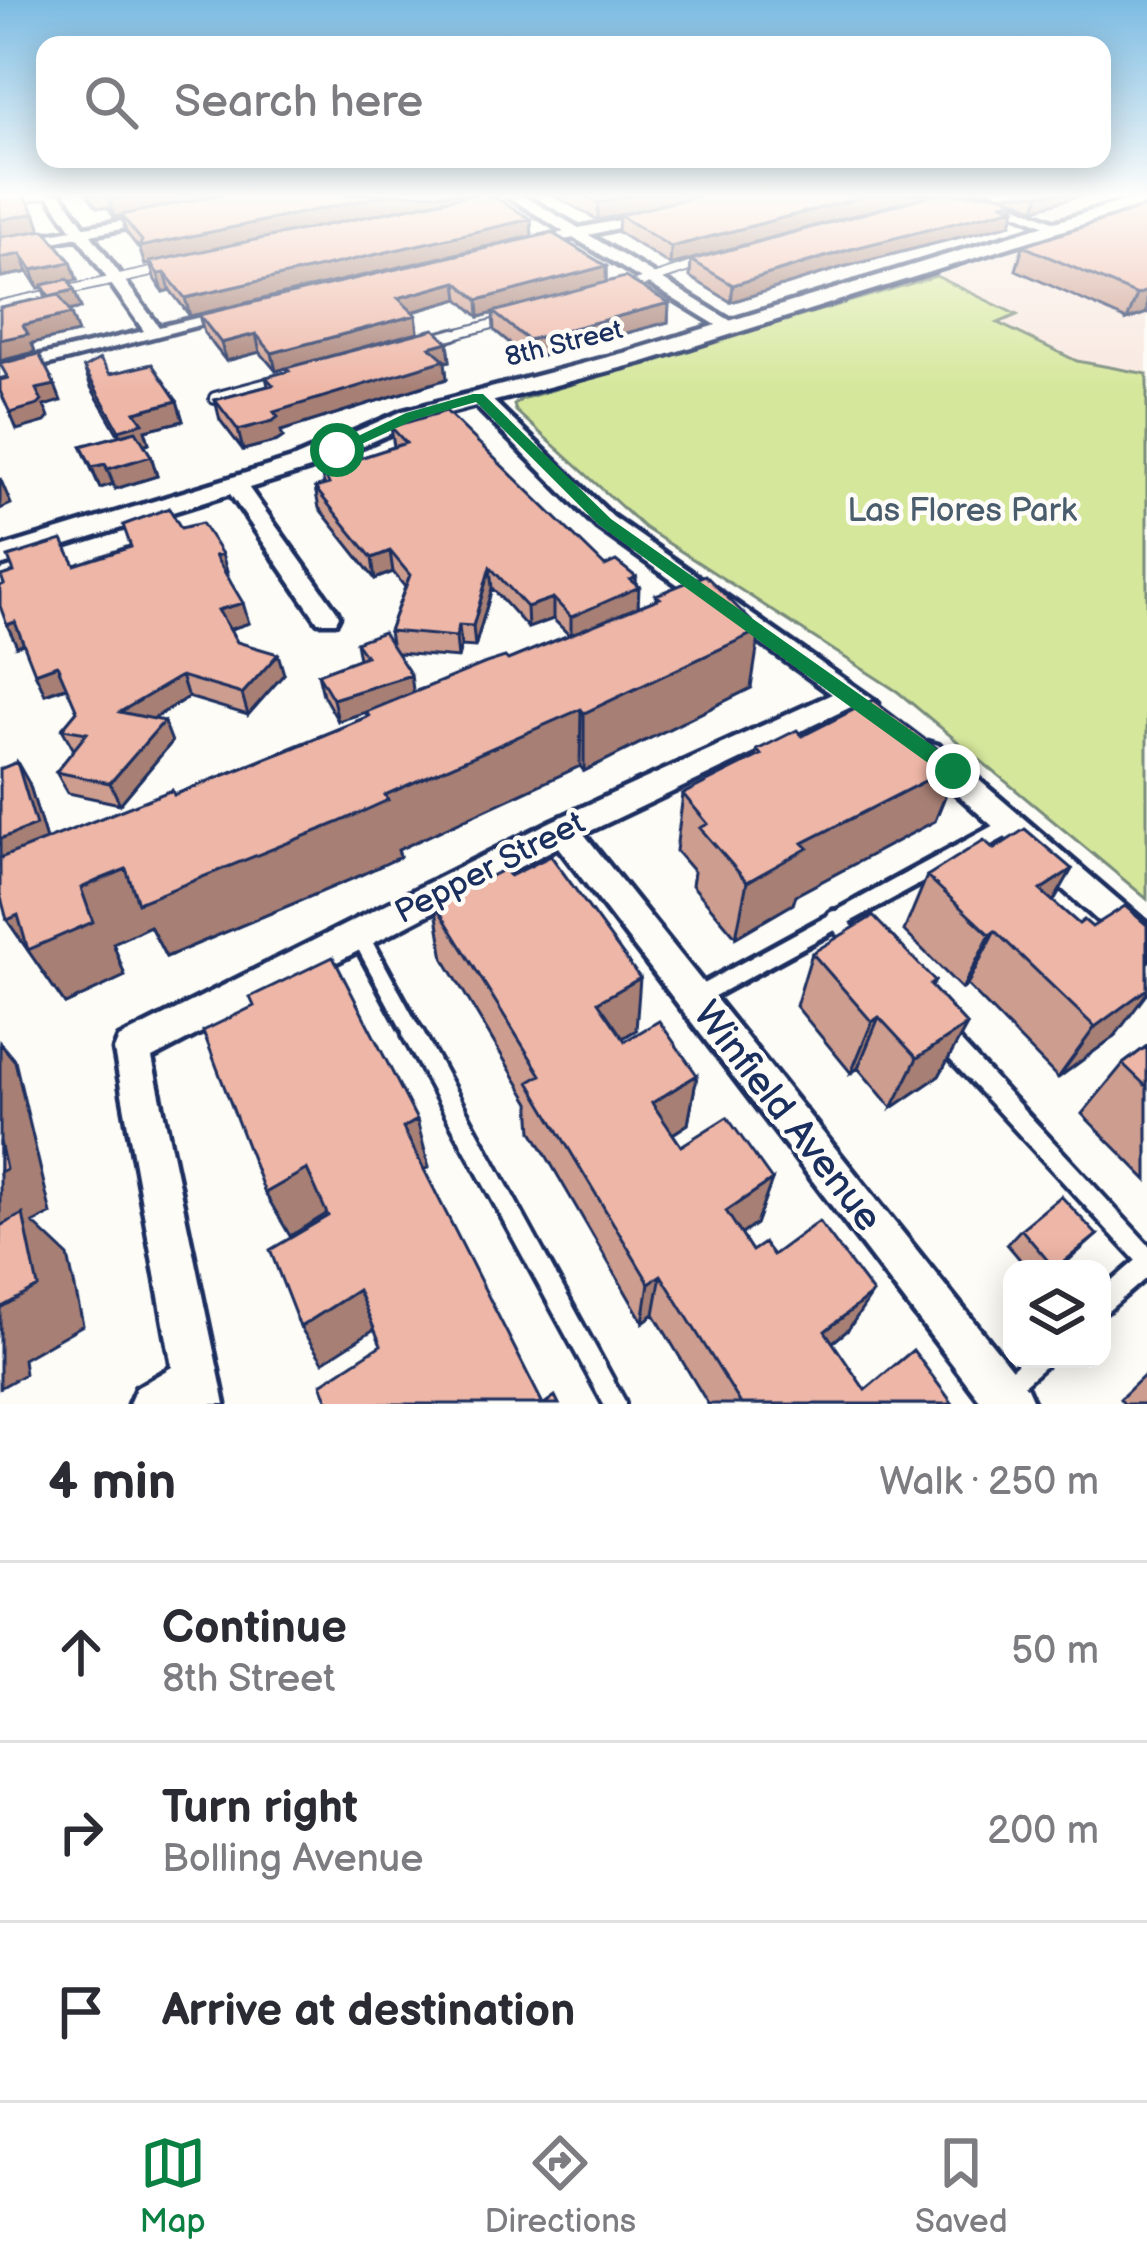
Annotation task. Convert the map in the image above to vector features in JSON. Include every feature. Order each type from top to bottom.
[{"type":"street","points":[[101,260],[154,333]]},
{"type":"street","points":[[619,260],[732,327]]},
{"type":"street","name":"8th Street","points":[[0,556],[319,457],[411,416],[732,327],[946,260]]},
{"type":"street","points":[[0,371],[247,311]]},
{"type":"street","points":[[478,397],[605,522],[696,598],[853,695],[895,727],[1147,944]]},
{"type":"street","points":[[235,485],[327,616]]},
{"type":"street","name":"Pepper Street","points":[[198,1391],[132,1050],[563,830],[853,695]]},
{"type":"street","name":"Winfield Avenue","points":[[563,830],[1006,1398]]},
{"type":"street","points":[[152,1404],[198,1391]]},
{"type":"lane","points":[[608,293],[713,260]]},
{"type":"lane","points":[[1,292],[3,304],[186,265]]},
{"type":"lane","points":[[423,342],[516,317]]},
{"type":"lane","points":[[215,398],[308,373]]},
{"type":"lane","points":[[694,998],[1013,824]]},
{"type":"lane","points":[[835,919],[866,953]]},
{"type":"lane","points":[[359,934],[615,1404]]},
{"type":"lane","points":[[928,1021],[1147,1261],[1111,1295]]},
{"type":"lane","points":[[1006,1398],[1031,1368]]},
{"type":"shaded area","points":[[986,260],[1147,260],[1147,374],[1077,361],[997,322],[1015,316],[936,276]]},
{"type":"green space","name":"Las Flores Park","points":[[936,276],[1017,315],[998,323],[1077,361],[1147,374],[1147,899],[898,692],[645,528],[514,405]]},
{"type":"building","points":[[25,260],[71,262],[32,270]]},
{"type":"building","points":[[162,260],[354,260],[185,298],[150,262]]},
{"type":"building","points":[[438,260],[595,260],[606,266],[478,300],[457,282],[398,298],[416,315],[272,353],[256,334],[221,343],[199,315]]},
{"type":"building","points":[[693,260],[816,260],[733,285]]},
{"type":"building","points":[[1054,260],[1147,260],[1147,291],[1137,295]]},
{"type":"building","points":[[625,277],[669,303],[528,340],[493,312]]},
{"type":"building","points":[[68,279],[74,290],[49,296],[42,285]]},
{"type":"building","points":[[59,295],[71,314],[23,325],[28,334],[0,340],[0,307]]},
{"type":"building","points":[[434,329],[448,342],[430,347],[445,360],[274,412],[278,417],[273,421],[238,430],[215,400],[273,385],[266,377],[289,371],[286,368]]},
{"type":"building","points":[[39,354],[55,385],[36,389],[42,401],[38,405],[10,413],[0,391],[0,380],[8,378],[0,364]]},
{"type":"building","points":[[100,359],[110,374],[152,364],[177,401],[135,412],[143,423],[119,430],[84,368]]},
{"type":"building","points":[[446,411],[605,566],[616,561],[636,577],[630,580],[639,587],[571,617],[553,598],[527,607],[490,567],[473,626],[459,625],[456,637],[389,631],[410,575],[390,551],[372,558],[315,488],[329,484],[319,463],[352,453],[357,459],[406,443],[391,427]]},
{"type":"building","points":[[136,431],[151,456],[108,469],[105,464],[92,467],[81,446]]},
{"type":"building","points":[[169,508],[181,528],[202,523],[222,554],[215,556],[243,603],[218,610],[237,642],[278,654],[242,694],[181,676],[120,712],[164,721],[110,783],[56,772],[87,733],[62,729],[77,711],[57,665],[35,673],[15,622],[7,625],[0,586],[4,584],[1,576],[14,572],[8,557],[62,540],[75,565],[131,547],[123,525]]},
{"type":"building","points":[[705,575],[760,630],[584,713],[581,709],[385,795],[388,800],[337,823],[138,903],[126,869],[101,879],[81,888],[93,922],[28,950],[18,915],[7,920],[0,894],[0,858],[286,751],[369,716],[366,712],[486,663],[508,660]]},
{"type":"building","points":[[383,632],[411,675],[333,699],[318,674],[366,656],[356,642]]},
{"type":"building","points":[[873,700],[958,764],[803,843],[808,848],[747,882],[700,828],[708,824],[683,794],[761,755],[757,750],[797,730],[802,736]]},
{"type":"building","points":[[17,762],[36,825],[0,839],[0,769]]},
{"type":"building","points":[[1025,829],[1072,869],[1040,890],[1079,924],[1084,920],[1092,927],[1125,906],[1147,925],[1147,989],[1095,1027],[995,931],[990,935],[927,876],[984,840],[994,849]]},
{"type":"building","points":[[551,856],[640,978],[598,1002],[625,1041],[659,1021],[697,1075],[652,1103],[681,1146],[727,1117],[772,1180],[726,1211],[752,1251],[764,1243],[773,1255],[819,1221],[873,1293],[825,1331],[865,1390],[913,1350],[953,1404],[741,1404],[661,1275],[649,1283],[529,1082],[541,1075],[435,904],[505,869],[510,876]]},
{"type":"building","points":[[873,916],[935,981],[930,985],[967,1025],[917,1058],[879,1017],[872,1022],[812,953]]},
{"type":"building","points":[[333,957],[417,1120],[403,1128],[543,1404],[329,1404],[321,1384],[381,1345],[358,1290],[300,1327],[270,1250],[328,1216],[307,1169],[265,1193],[203,1031],[254,1006],[250,997]]},
{"type":"building","points":[[1147,1046],[1147,1087],[1123,1064]]},
{"type":"building","points":[[0,1141],[6,1169],[0,1172]]},
{"type":"building","points":[[1061,1196],[1097,1235],[1066,1260],[1047,1260],[1021,1229]]},
{"type":"building","points":[[23,1214],[38,1287],[0,1308],[0,1226]]},
{"type":"route","points":[[337,450],[411,416],[478,397],[605,522],[853,695],[953,771]]}]
